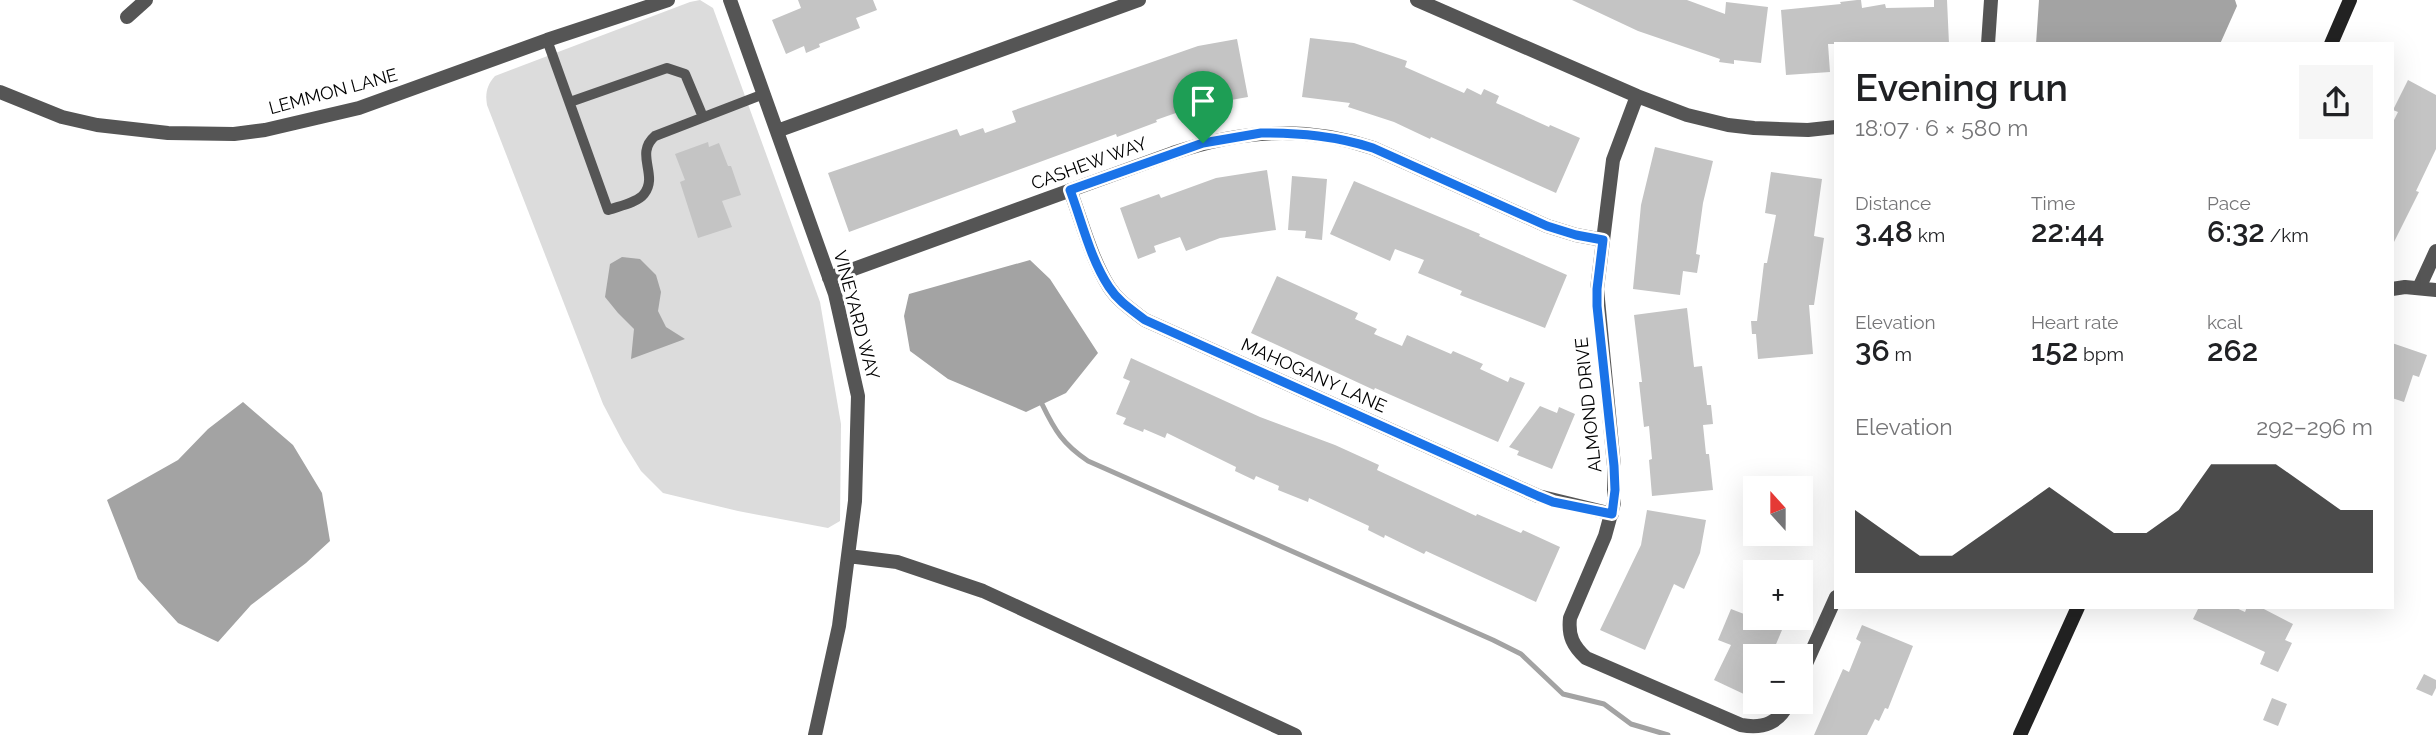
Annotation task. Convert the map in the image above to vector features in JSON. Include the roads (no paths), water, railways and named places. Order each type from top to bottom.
[{"type":"main road","points":[[2331,42],[2350,0]]},
{"type":"main road","points":[[2020,735],[2077,609]]},
{"type":"street","points":[[127,17],[145,0]]},
{"type":"street","name":"LEMMON LANE","points":[[0,92],[62,117],[97,125],[168,133],[234,134],[265,130],[359,108],[547,40],[668,0]]},
{"type":"street","name":"VINEYARD WAY","points":[[730,0],[830,278],[859,396],[855,501],[839,626],[815,735]]},
{"type":"street","points":[[777,131],[1139,0]]},
{"type":"street","points":[[1417,0],[1637,96],[1687,115],[1728,125],[1784,130],[1834,127]]},
{"type":"street","points":[[1988,42],[1991,0]]},
{"type":"street","name":"ALMOND DRIVE","points":[[1637,96],[1614,160],[1597,289],[1615,490],[1612,514],[1605,536],[1570,618],[1571,640],[1576,650],[1586,658],[1741,725],[1765,726],[1782,714]]},
{"type":"street","name":"CASHEW WAY","points":[[830,278],[1173,153],[1230,137],[1261,133],[1323,135],[1373,148],[1563,232],[1603,240]]},
{"type":"street","name":"MAHOGANY LANE","points":[[1070,190],[1097,264],[1109,287],[1124,304],[1145,320],[1538,496],[1553,502],[1612,514]]},
{"type":"street","points":[[2406,288],[2436,251]]},
{"type":"street","points":[[2406,288],[2436,290]]},
{"type":"street","points":[[848,556],[897,562],[983,591],[1295,735]]},
{"type":"street","points":[[1813,648],[1834,601]]},
{"type":"lane","points":[[547,40],[608,210],[636,200],[644,194],[649,184],[646,151],[648,142],[655,136],[764,94]]},
{"type":"lane","points":[[570,103],[667,68],[685,74],[703,117]]},
{"type":"waterway","points":[[1042,404],[1060,436],[1088,461],[1493,640],[1521,654],[1563,694],[1604,704],[1631,724],[1668,735]]}]
